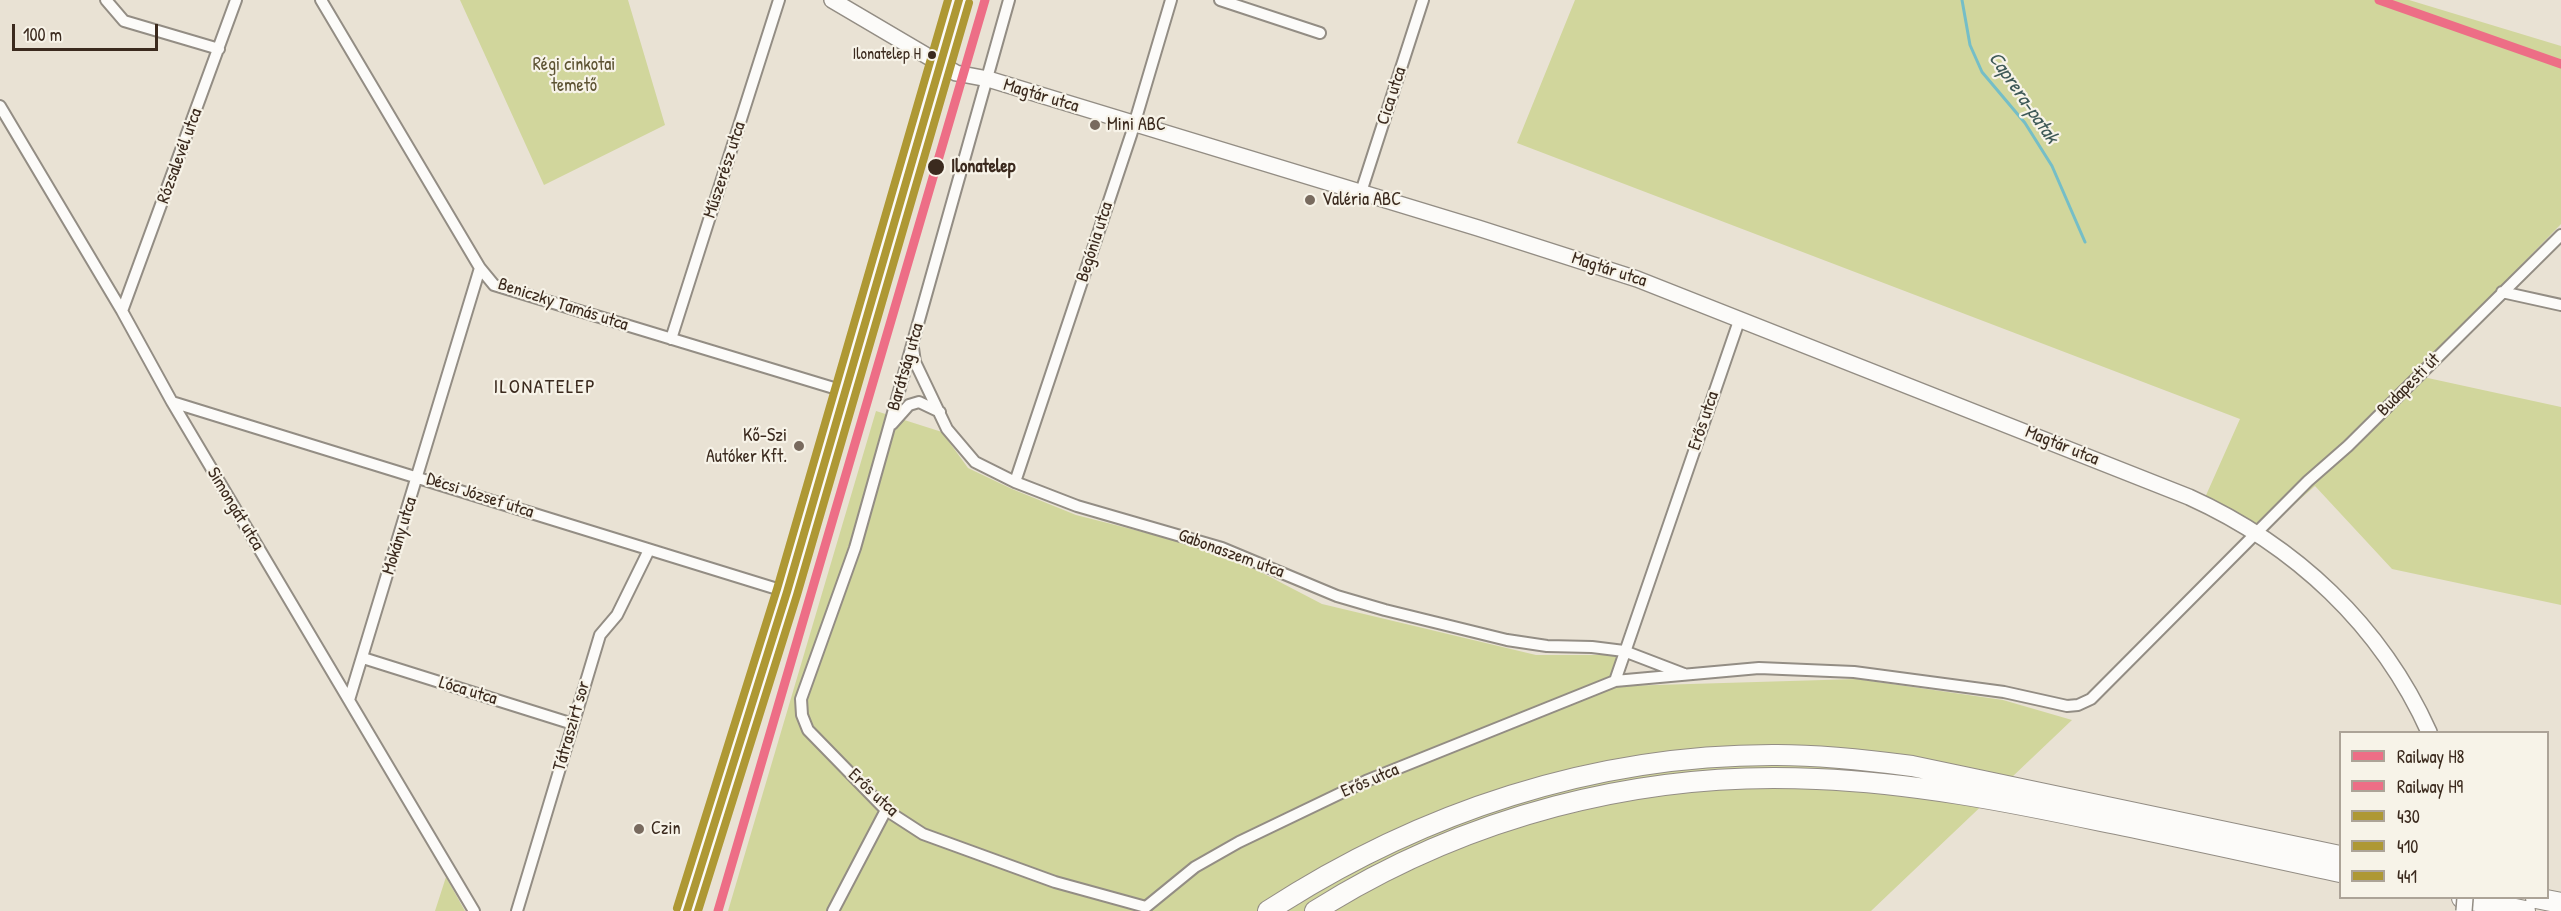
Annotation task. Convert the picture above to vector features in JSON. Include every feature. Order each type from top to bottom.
[{"type":"highway","points":[[1268,911],[1379,847],[1498,799],[1564,780],[1637,765],[1749,755],[1852,758],[1912,766],[2339,855]]},
{"type":"highway","points":[[1315,911],[1376,876],[1442,844],[1533,812],[1593,797],[1667,784],[1757,778],[1867,782],[1957,793],[2027,805],[2339,872]]},
{"type":"highway","points":[[2472,899],[2525,911]]},
{"type":"highway","points":[[2544,899],[2561,903]]},
{"type":"main road","points":[[687,911],[847,392],[959,0]]},
{"type":"street","points":[[106,0],[124,21],[219,49]]},
{"type":"street","name":"Rózsalevél utca","points":[[122,311],[236,0]]},
{"type":"street","name":"Beniczky Tamás utca","points":[[321,0],[480,268],[494,285],[847,392]]},
{"type":"street","name":"Műszerész utca","points":[[671,339],[778,0]]},
{"type":"street","name":"Magtár utca","points":[[832,0],[956,73],[988,79],[1361,192],[1637,279],[2189,496],[2257,533],[2308,571],[2351,612],[2394,668],[2428,731]]},
{"type":"street","name":"Barátság utca","points":[[808,730],[802,715],[801,699],[855,548],[1009,0]]},
{"type":"street","name":"Begónia utca","points":[[1015,482],[1171,0]]},
{"type":"street","points":[[1220,0],[1320,33]]},
{"type":"street","name":"Cica utca","points":[[1361,192],[1423,0]]},
{"type":"street","name":"Simongát utca","points":[[0,106],[122,311],[172,402],[474,911]]},
{"type":"street","name":"Budapesti út","points":[[1615,681],[1759,668],[1854,672],[2004,692],[2056,705],[2078,705],[2091,699],[2561,235]]},
{"type":"street","name":"Mokány utca","points":[[349,700],[480,268]]},
{"type":"street","points":[[2502,292],[2561,305]]},
{"type":"street","name":"Erős utca","points":[[808,730],[886,810],[923,834],[1055,882],[1146,907],[1195,867],[1239,842],[1366,781],[1615,681],[1740,318]]},
{"type":"street","name":"Gabonaszem utca","points":[[912,345],[915,362],[947,429],[975,462],[1015,482],[1077,506],[1222,548],[1337,596],[1384,610],[1508,640],[1547,646],[1592,647],[1624,651],[1686,675]]},
{"type":"street","name":"Décsi József utca","points":[[172,402],[418,476],[787,592]]},
{"type":"street","points":[[888,429],[909,405],[919,402],[940,412]]},
{"type":"street","name":"Tátraszirt sor","points":[[517,911],[600,635],[617,615],[649,550]]},
{"type":"street","name":"Lóca utca","points":[[363,658],[573,724]]},
{"type":"street","points":[[833,911],[886,810]]},
{"type":"green space","name":"Régi cinkotai temető","points":[[460,0],[628,0],[665,125],[544,185]]},
{"type":"green space","points":[[1575,0],[2409,0],[2561,46],[2561,224],[2414,375],[2561,407],[2561,605],[2392,569],[2315,486],[2265,530],[2203,502],[2240,419],[1517,143]]},
{"type":"green space","points":[[876,411],[942,432],[968,468],[1012,489],[1076,515],[1186,543],[1251,567],[1322,604],[1536,655],[1627,655],[1623,686],[1857,679],[2003,700],[2072,720],[1871,911],[728,911]]},
{"type":"green space","points":[[446,877],[465,911],[435,911]]},
{"type":"waterway","name":"Caprera-patak","points":[[1962,0],[1970,45],[1982,72],[2025,123],[2052,166],[2085,242]]},
{"type":"rail line","name":"H8","points":[[718,911],[985,0]]},
{"type":"rail line","name":"H9","points":[[2379,0],[2561,64]]},
{"type":"transit line","name":"441","points":[[677,908],[777,589],[948,0]]},
{"type":"transit line","name":"430","points":[[687,911],[787,592],[959,0]]},
{"type":"transit line","name":"410","points":[[698,911],[797,595],[969,3]]},
{"type":"place","name":"Ilonatelep H","points":[[932,55]]},
{"type":"place","name":"Mini ABC","points":[[1095,125]]},
{"type":"place","name":"Ilonatelep","points":[[936,167]]},
{"type":"place","name":"Valéria ABC","points":[[1310,200]]},
{"type":"place","name":"Kő-Szi Autóker Kft.","points":[[799,446]]},
{"type":"place","name":"Czin","points":[[639,829]]},
{"type":"district","name":"ILONATELEP","points":[[545,388]]}]
